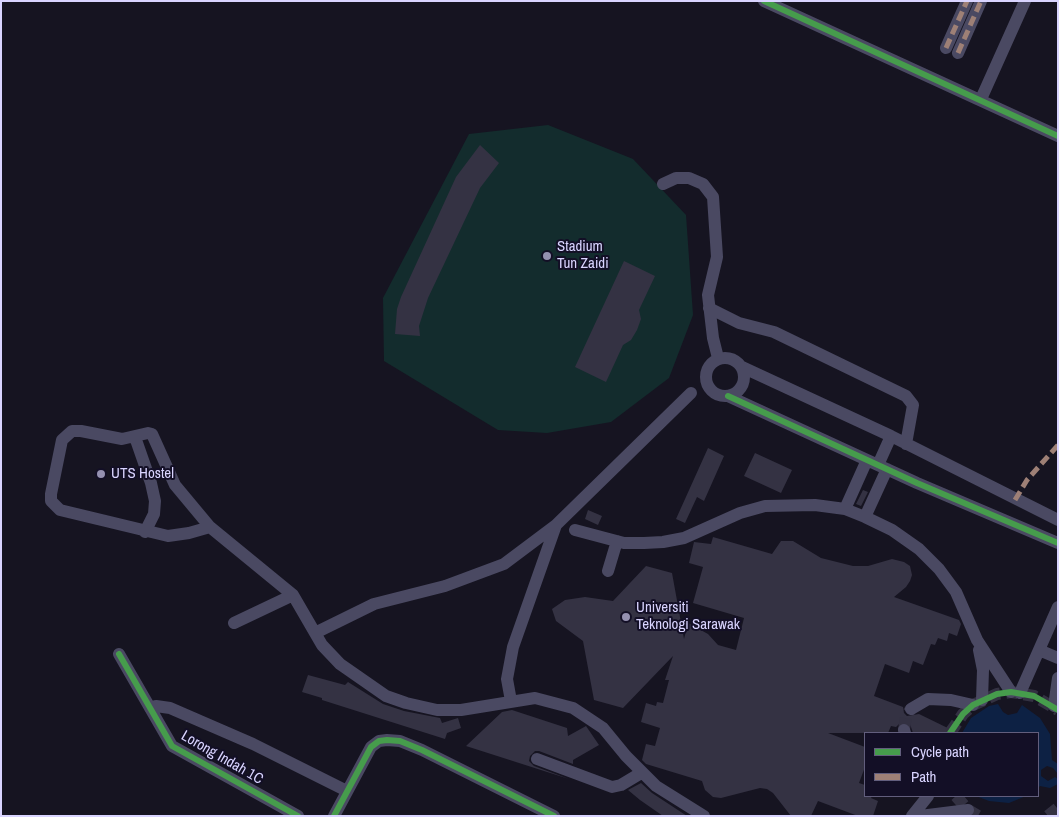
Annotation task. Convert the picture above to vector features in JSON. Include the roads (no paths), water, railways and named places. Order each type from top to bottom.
[{"type":"street","points":[[764,1],[1058,136]]},
{"type":"street","points":[[967,1],[952,50],[981,1]]},
{"type":"street","points":[[981,99],[1025,1]]},
{"type":"street","points":[[663,184],[676,178],[689,178],[703,184],[712,197],[717,256],[708,295],[718,358]]},
{"type":"street","points":[[709,308],[739,323],[774,332],[906,396],[913,405],[906,444]]},
{"type":"street","points":[[1058,520],[891,436],[742,367],[730,358],[718,358],[710,364],[705,378],[707,385],[716,394],[728,396],[878,465],[1058,543]]},
{"type":"street","points":[[728,396],[739,390],[743,385],[742,367]]},
{"type":"street","points":[[315,633],[374,604],[452,583],[504,564],[556,525],[691,393]]},
{"type":"street","points":[[210,527],[189,534],[168,536],[68,512],[54,506],[51,501],[60,446],[66,435],[81,431],[110,438],[135,437],[148,433],[154,437],[165,467],[175,485],[210,527],[293,595],[329,653],[347,670],[386,696],[406,703],[448,710],[534,698],[573,708],[603,728],[640,773],[672,798],[704,816]]},
{"type":"street","points":[[865,516],[878,465],[891,436]]},
{"type":"street","points":[[135,437],[151,482],[155,502],[154,514],[146,532]]},
{"type":"street","points":[[845,509],[878,465]]},
{"type":"street","points":[[575,530],[616,541],[663,542],[684,538],[740,513],[765,506],[807,505],[845,509],[865,516],[899,534],[919,549],[939,569],[956,592],[977,640],[983,670],[977,702],[928,699],[910,709]]},
{"type":"street","points":[[511,701],[507,679],[513,647],[556,525]]},
{"type":"street","points":[[609,572],[616,541]]},
{"type":"street","points":[[234,623],[293,595]]},
{"type":"street","points":[[977,640],[1016,693],[1039,650],[1058,607]]},
{"type":"street","points":[[1039,650],[1058,658]]},
{"type":"street","name":"Lorong Indah 1C","points":[[119,654],[172,746],[298,816]]},
{"type":"street","points":[[1054,706],[1058,678]]},
{"type":"street","name":"Lorong Indah 1C","points":[[150,708],[156,706],[170,708],[252,744],[347,791]]},
{"type":"street","points":[[334,816],[371,747],[379,741],[400,741],[554,816]]},
{"type":"street","points":[[537,759],[612,787],[621,785],[640,773]]},
{"type":"street","points":[[912,816],[927,797]]},
{"type":"street","points":[[920,816],[968,810]]},
{"type":"water","points":[[998,704],[1003,712],[1008,715],[1017,713],[1022,705],[1040,718],[1050,734],[1052,760],[1058,764],[1058,774],[1053,768],[1047,766],[1041,770],[1041,776],[1048,781],[1055,777],[1058,779],[1058,784],[1050,788],[1039,787],[1039,732],[963,732],[971,718],[989,706]]},
{"type":"water","points":[[979,797],[1024,797],[1009,803],[989,801]]},
{"type":"tunnel","points":[[951,732],[963,714],[973,705],[997,694],[1011,692],[1034,696],[1058,710]]},
{"type":"tunnel","points":[[904,730],[906,716],[911,709]]},
{"type":"tunnel","points":[[957,797],[968,810],[978,816]]},
{"type":"tunnel","points":[[1048,816],[1058,808]]},
{"type":"place","name":"Stadium Tun Zaidi","points":[[547,256]]},
{"type":"place","name":"UTS Hostel","points":[[101,474]]},
{"type":"place","name":"Universiti Teknologi Sarawak","points":[[626,617]]}]
